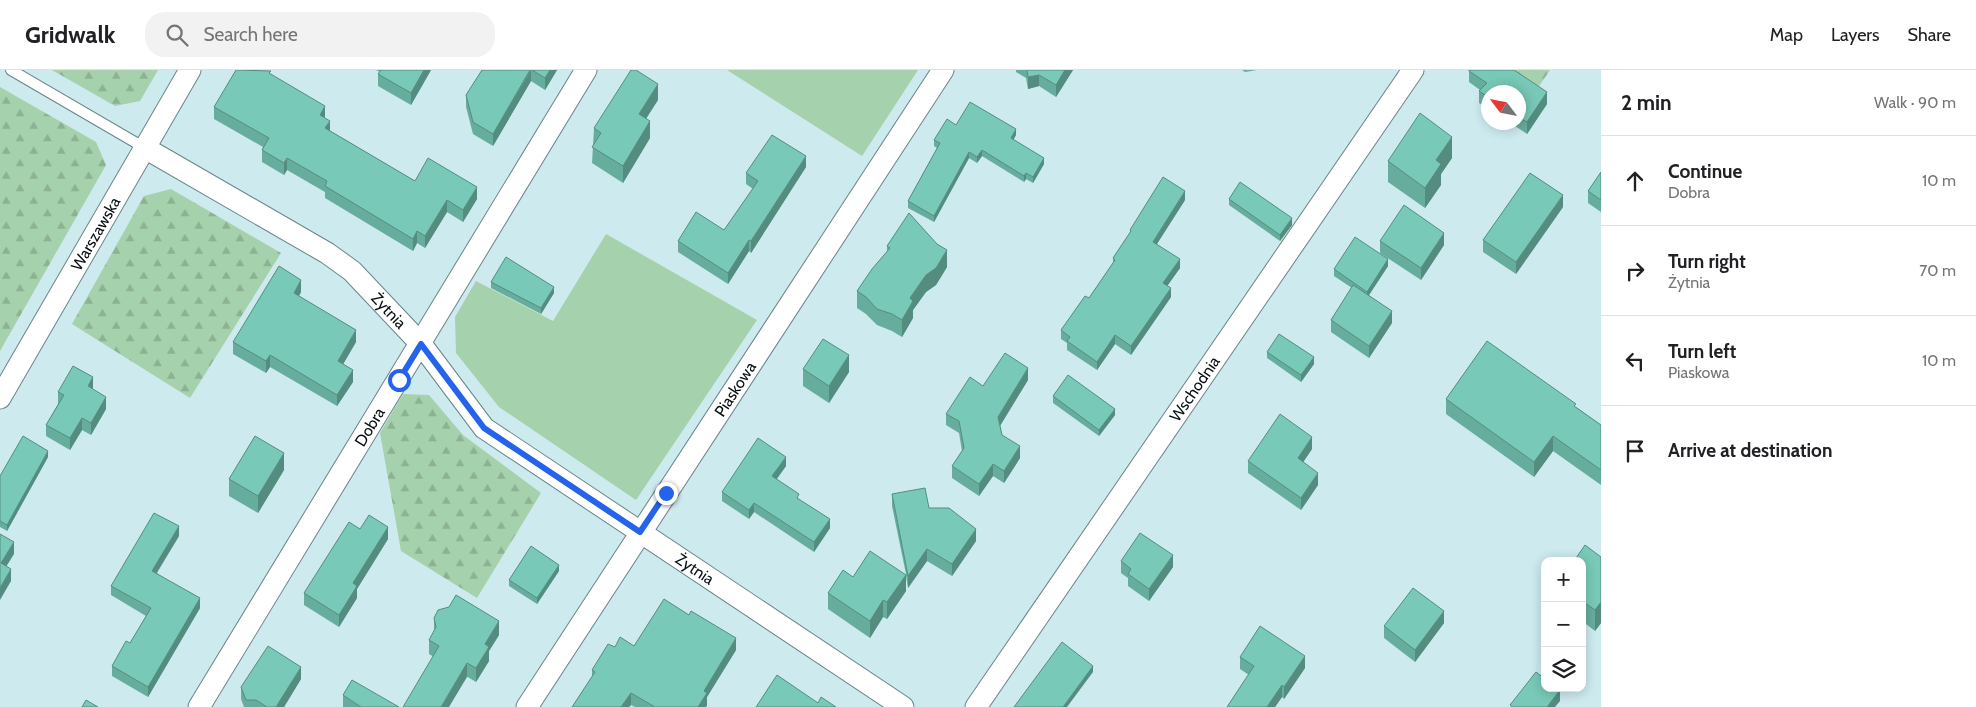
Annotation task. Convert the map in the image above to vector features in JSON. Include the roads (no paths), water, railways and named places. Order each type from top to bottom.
[{"type":"street","name":"Warszawska","points":[[0,398],[190,70]]},
{"type":"street","name":"Dobra","points":[[199,707],[586,70]]},
{"type":"street","name":"Piaskowa","points":[[527,707],[943,70]]},
{"type":"street","name":"Wschodnia","points":[[976,707],[1413,70]]},
{"type":"street","name":"Żytnia","points":[[145,148],[327,253],[352,272],[421,344],[484,428],[903,707]]},
{"type":"lane","points":[[11,70],[145,148]]}]
